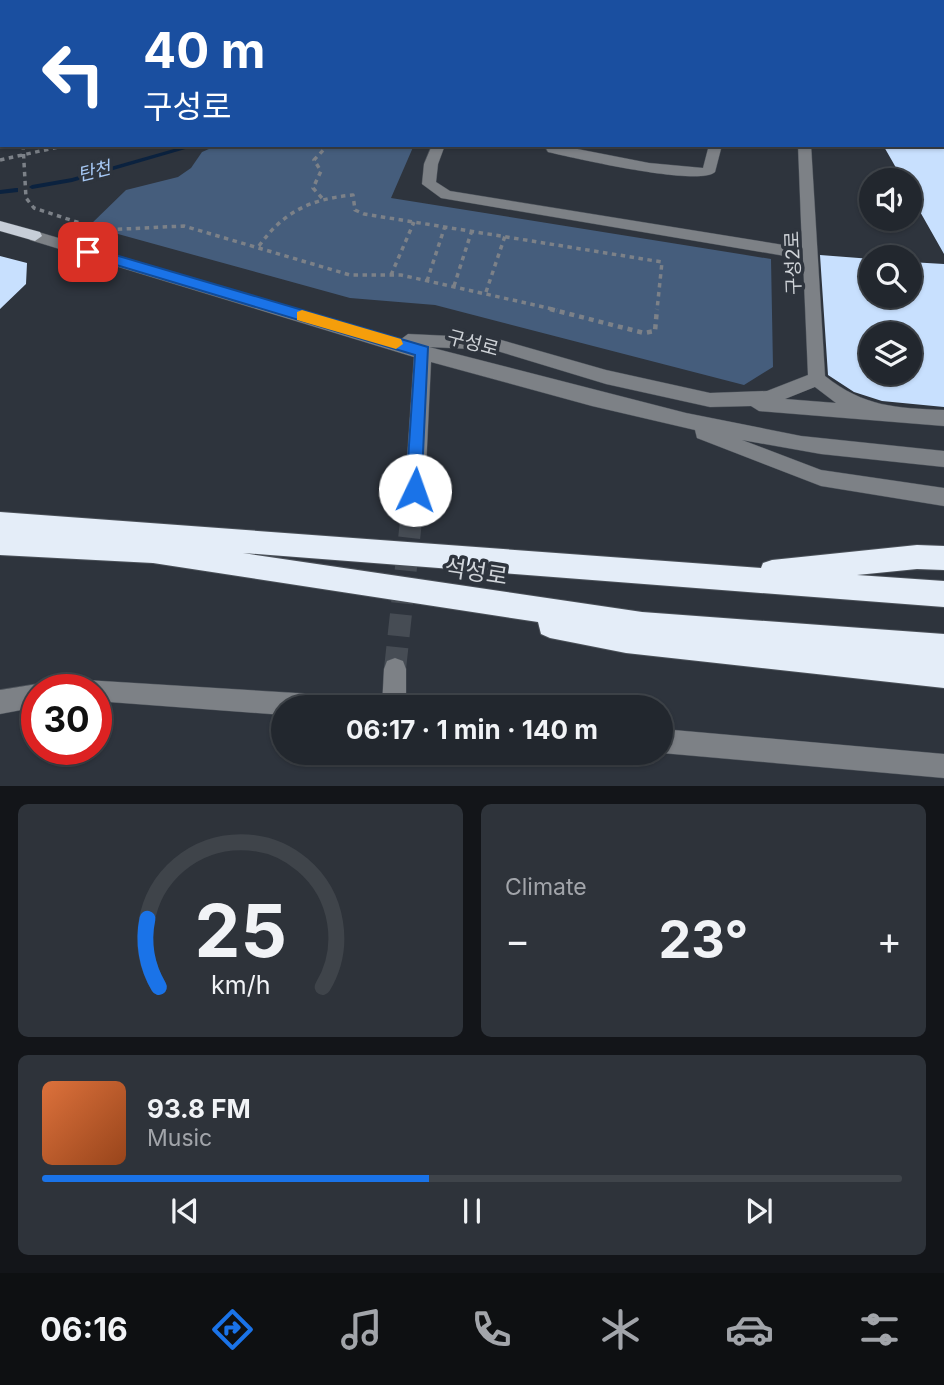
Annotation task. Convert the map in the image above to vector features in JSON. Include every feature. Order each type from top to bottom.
[{"type":"highway","name":"석성로","points":[[0,523],[944,594]]},
{"type":"highway","name":"석성로","points":[[0,544],[153,551],[642,625],[944,647]]},
{"type":"highway","points":[[153,551],[626,640],[944,674]]},
{"type":"highway","points":[[716,577],[917,557],[944,558]]},
{"type":"main road","name":"구성로","points":[[0,226],[35,236]]},
{"type":"street","points":[[438,147],[430,164],[429,184],[446,195],[812,255]]},
{"type":"street","points":[[552,147],[612,163],[685,172],[708,172],[715,147]]},
{"type":"street","name":"구성2로","points":[[804,147],[817,379]]},
{"type":"street","name":"구성로","points":[[35,236],[423,352],[651,413],[784,441],[944,459]]},
{"type":"street","points":[[378,338],[494,344],[606,377],[710,400],[944,418]]},
{"type":"street","points":[[415,490],[423,352]]},
{"type":"street","points":[[710,400],[768,398],[817,379],[838,399],[881,414]]},
{"type":"street","points":[[651,413],[821,478],[944,497]]},
{"type":"street","points":[[394,695],[395,669]]},
{"type":"street","points":[[112,691],[271,703]]},
{"type":"street","points":[[0,702],[21,698]]},
{"type":"street","points":[[673,742],[944,766]]},
{"type":"path","points":[[24,147],[26,198],[34,208],[104,230],[184,226],[350,275],[391,275],[427,281],[486,292],[644,333],[655,331],[662,262],[365,214],[355,210],[353,195],[322,198],[296,208],[274,222],[258,246]]},
{"type":"path","points":[[0,160],[58,147]]},
{"type":"path","points":[[322,198],[313,188],[321,171],[314,160],[326,147]]},
{"type":"path","points":[[391,275],[414,222]]},
{"type":"path","points":[[427,281],[445,226]]},
{"type":"path","points":[[454,286],[472,230]]},
{"type":"path","points":[[486,292],[505,236]]},
{"type":"shaded area","points":[[213,147],[413,147],[391,198],[771,259],[773,367],[744,385],[435,305],[350,298],[89,226],[126,190],[178,177],[191,168],[202,152]]},
{"type":"building","points":[[884,147],[944,147],[944,254],[922,215],[922,168],[896,168]]},
{"type":"building","points":[[820,255],[859,258],[859,308],[922,308],[922,263],[944,264],[944,407],[882,401],[854,392],[828,375]]},
{"type":"building","points":[[0,256],[27,263],[26,284],[0,309]]},
{"type":"waterway","name":"탄천","points":[[32,187],[72,180],[189,147]]},
{"type":"waterway","name":"탄천","points":[[0,192],[16,190]]},
{"type":"tunnel","points":[[411,523],[415,490]]},
{"type":"tunnel","points":[[395,669],[411,521]]},
{"type":"slow traffic","points":[[302,316],[396,344]]},
{"type":"route","points":[[88,252],[423,352],[415,490]]}]
